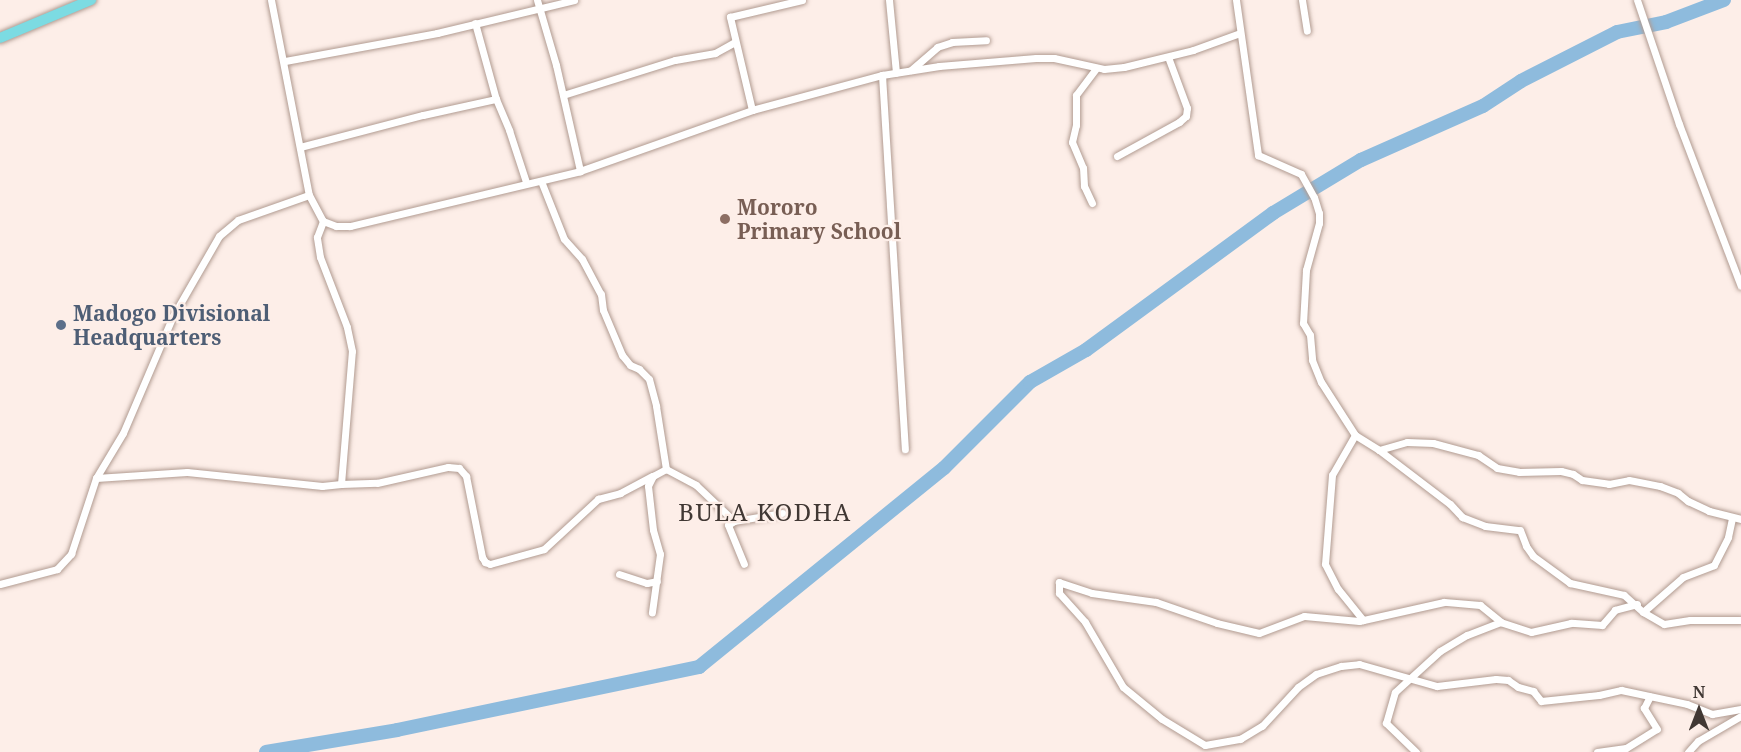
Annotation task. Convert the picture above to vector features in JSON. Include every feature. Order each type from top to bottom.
[{"type":"highway","points":[[0,38],[70,4],[91,0]]},
{"type":"street","points":[[271,0],[285,61],[309,195],[323,221],[336,226],[350,226],[526,182],[541,181],[580,171],[752,110],[882,75],[910,70],[1036,58],[1054,58],[1096,68],[1124,67],[1168,57],[1240,33]]},
{"type":"street","points":[[537,0],[563,95],[580,171]]},
{"type":"street","points":[[285,61],[437,33],[574,0]]},
{"type":"street","points":[[752,110],[730,17],[802,0]]},
{"type":"street","points":[[889,0],[896,73]]},
{"type":"street","points":[[1236,0],[1258,155],[1301,174],[1314,197],[1319,213],[1319,223],[1306,270],[1303,323],[1310,335],[1312,360],[1321,382],[1355,435],[1379,450],[1450,504],[1462,517],[1485,526],[1520,530],[1533,556],[1570,583],[1624,594],[1643,612],[1664,624],[1690,620],[1741,620]]},
{"type":"street","points":[[1302,0],[1307,30]]},
{"type":"street","points":[[1637,0],[1679,124],[1741,286]]},
{"type":"street","points":[[475,23],[496,99],[526,182]]},
{"type":"street","points":[[910,70],[937,47],[952,42],[986,40]]},
{"type":"street","points":[[563,95],[675,60],[715,52],[735,42]]},
{"type":"street","points":[[1117,156],[1186,116],[1187,108],[1168,57]]},
{"type":"street","points":[[1092,203],[1084,186],[1083,168],[1072,142],[1076,125],[1076,95],[1096,68]]},
{"type":"street","points":[[882,75],[906,449]]},
{"type":"street","points":[[300,147],[423,115],[496,99]]},
{"type":"street","points":[[541,181],[564,239],[582,259],[601,294],[603,310],[622,355],[630,365],[639,369],[649,379],[666,469]]},
{"type":"street","points":[[0,584],[33,577],[65,564],[71,554],[96,478],[123,433],[173,316],[219,236],[238,220],[309,195]]},
{"type":"street","points":[[323,221],[317,237],[318,248],[347,327],[352,351],[341,484]]},
{"type":"street","points":[[1355,435],[1332,475],[1325,564],[1338,589],[1363,620]]},
{"type":"street","points":[[1379,450],[1407,442],[1433,444],[1478,455],[1497,468],[1519,472],[1561,471],[1573,474],[1582,480],[1609,484],[1629,480],[1678,493],[1688,501],[1709,511],[1741,519]]},
{"type":"street","points":[[96,478],[187,472],[322,486],[377,483],[448,467],[459,468],[466,476],[482,557],[490,564],[544,549],[598,499],[620,493],[666,469]]},
{"type":"street","points":[[666,469],[696,485],[734,520]]},
{"type":"street","points":[[652,612],[660,554],[648,495],[648,486],[653,476]]},
{"type":"street","points":[[744,564],[728,525],[734,520],[782,513]]},
{"type":"street","points":[[1643,612],[1683,577],[1714,565],[1728,537],[1732,518]]},
{"type":"street","points":[[619,574],[647,583],[657,581]]},
{"type":"street","points":[[1636,604],[1615,610],[1602,624],[1571,623],[1531,632],[1501,622],[1480,604],[1444,602],[1363,620],[1304,616],[1259,633],[1217,623],[1156,602],[1092,592],[1059,582],[1059,592],[1084,622],[1123,687],[1162,719],[1204,748],[1240,739],[1262,726],[1298,687],[1316,674],[1341,666],[1359,664],[1437,687],[1496,679],[1508,680],[1518,687],[1533,691],[1541,701],[1568,700],[1621,690],[1687,704],[1712,714],[1741,709]]},
{"type":"street","points":[[1416,752],[1386,723],[1395,692],[1440,651],[1467,635],[1501,622]]},
{"type":"street","points":[[1597,752],[1626,748],[1657,729],[1644,708],[1650,696]]},
{"type":"street","points":[[1688,752],[1698,741],[1741,716]]},
{"type":"waterway","points":[[266,752],[397,730],[699,667],[944,468],[1030,382],[1086,350],[1273,213],[1361,160],[1483,106],[1521,81],[1617,32],[1666,22],[1724,0]]},
{"type":"place","name":"Mororo Primary School","points":[[725,219]]},
{"type":"place","name":"Madogo Divisional Headquarters","points":[[61,325]]},
{"type":"district","name":"BULA KODHA","points":[[765,512]]}]
